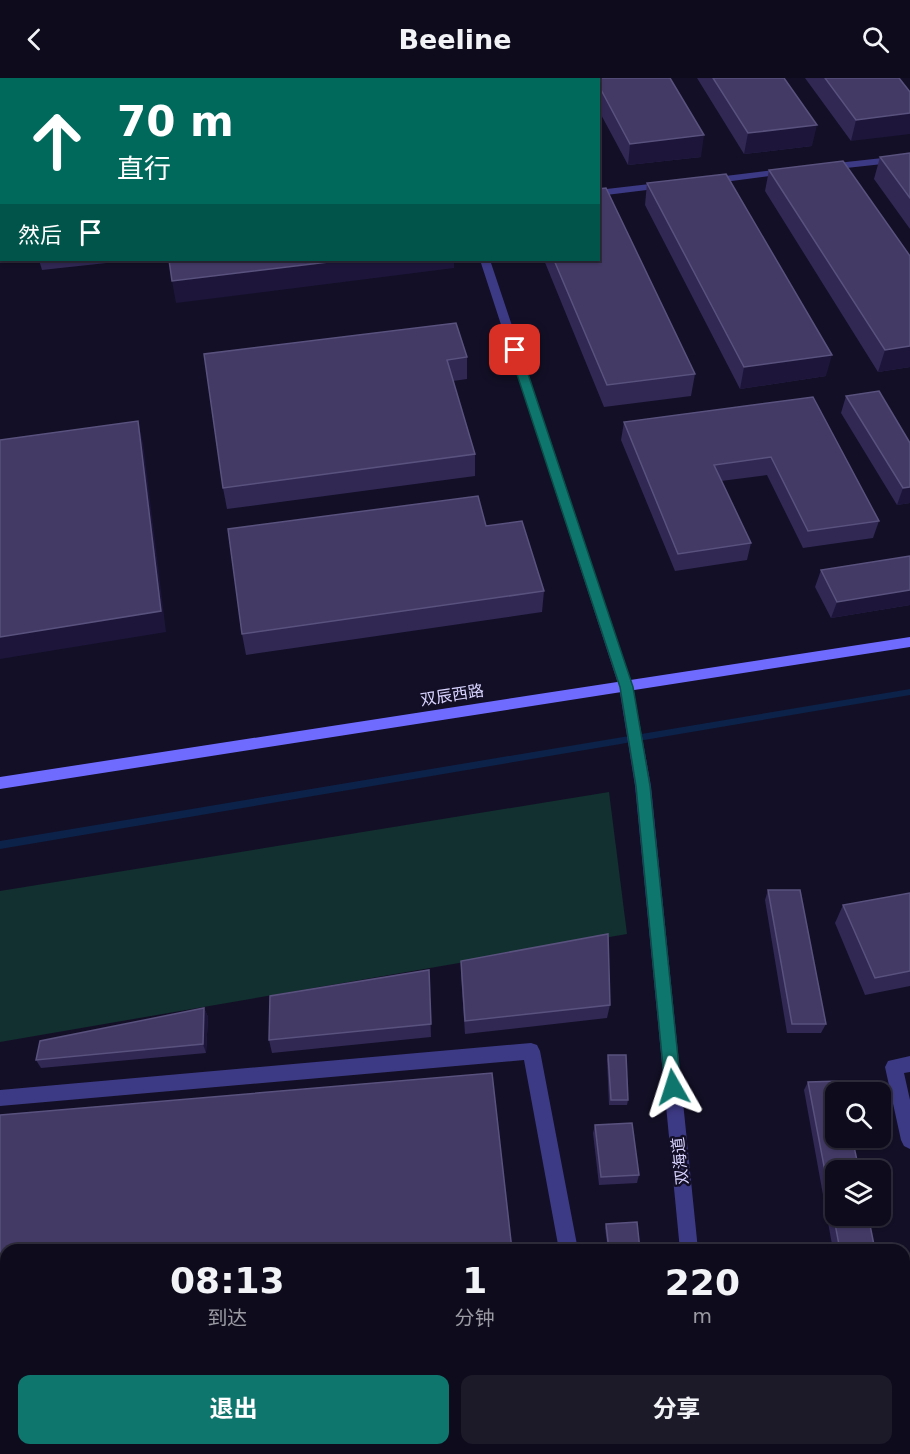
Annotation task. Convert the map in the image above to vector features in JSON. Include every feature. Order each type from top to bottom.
[{"type":"main road","name":"双辰西路","points":[[0,783],[910,642]]},
{"type":"street","points":[[818,168],[910,158]]},
{"type":"street","points":[[702,181],[806,170]]},
{"type":"street","points":[[600,193],[679,184]]},
{"type":"street","name":"双海道","points":[[485,261],[626,687],[643,786],[688,1244]]},
{"type":"street","points":[[0,1098],[531,1051],[568,1244]]},
{"type":"street","points":[[910,1064],[894,1067],[910,1140]]},
{"type":"green space","points":[[609,792],[627,934],[0,1042],[0,891]]},
{"type":"building","points":[[600,78],[670,78],[704,135],[630,144],[600,88]]},
{"type":"building","points":[[713,78],[784,78],[817,125],[748,133]]},
{"type":"building","points":[[825,78],[899,78],[910,92],[910,113],[856,120]]},
{"type":"building","points":[[910,153],[910,198],[880,157]]},
{"type":"building","points":[[843,161],[910,256],[910,346],[885,350],[769,170]]},
{"type":"building","points":[[726,174],[832,355],[744,367],[647,183]]},
{"type":"building","points":[[606,188],[695,374],[607,385],[554,261],[600,261],[600,189]]},
{"type":"building","points":[[169,261],[337,261],[172,281]]},
{"type":"building","points":[[456,323],[467,357],[447,360],[475,454],[223,488],[204,354]]},
{"type":"building","points":[[879,391],[910,443],[910,487],[903,488],[846,396]]},
{"type":"building","points":[[813,397],[879,521],[808,531],[771,457],[714,465],[751,543],[678,554],[624,422]]},
{"type":"building","points":[[138,421],[161,611],[0,637],[0,440]]},
{"type":"building","points":[[478,496],[486,526],[522,521],[544,591],[242,634],[228,529]]},
{"type":"building","points":[[910,556],[910,590],[837,602],[821,570]]},
{"type":"building","points":[[768,890],[800,890],[826,1024],[792,1024]]},
{"type":"building","points":[[910,893],[910,971],[875,978],[843,905]]},
{"type":"building","points":[[608,934],[610,1005],[465,1021],[461,961]]},
{"type":"building","points":[[429,970],[431,1024],[269,1040],[270,996]]},
{"type":"building","points":[[204,1008],[203,1044],[36,1060],[40,1041]]},
{"type":"building","points":[[608,1055],[626,1055],[628,1100],[611,1100]]},
{"type":"building","points":[[492,1073],[511,1244],[0,1244],[0,1115]]},
{"type":"building","points":[[841,1081],[825,1082],[825,1148],[854,1148],[857,1160],[825,1160],[825,1171],[808,1082]]},
{"type":"building","points":[[632,1123],[639,1175],[601,1177],[595,1125]]},
{"type":"building","points":[[637,1222],[639,1244],[608,1244],[606,1224]]},
{"type":"building","points":[[835,1226],[870,1226],[874,1244],[839,1244]]},
{"type":"waterway","points":[[0,845],[910,692]]},
{"type":"route","points":[[515,350],[626,687],[643,786],[673,1087]]}]
